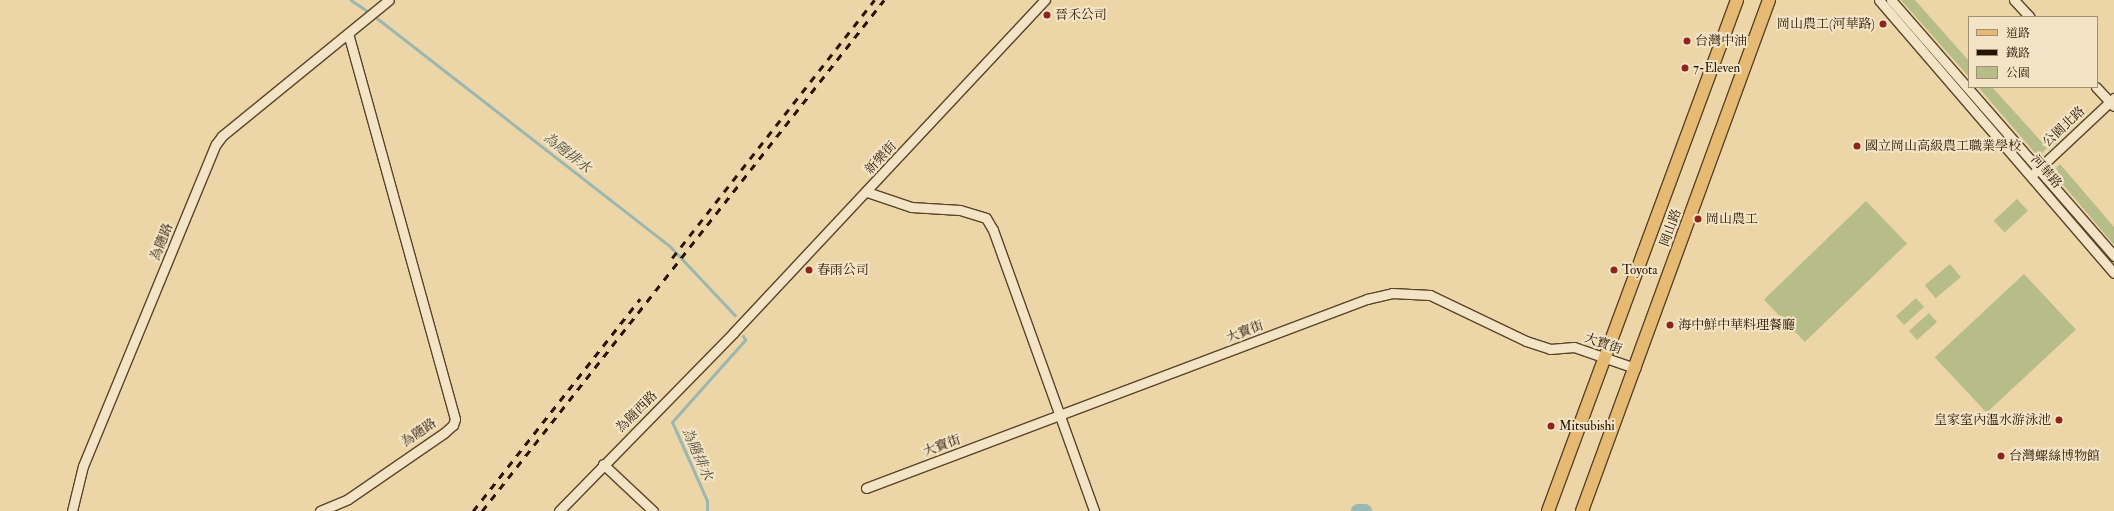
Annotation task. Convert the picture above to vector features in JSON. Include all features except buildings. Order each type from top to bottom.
[{"type":"main road","name":"岡山路","points":[[1549,510],[1737,0]]},
{"type":"main road","name":"岡山路","points":[[1582,511],[1769,0]]},
{"type":"street","name":"為隨路","points":[[72,511],[83,466],[216,144],[222,136],[389,0]]},
{"type":"street","name":"新樂街","points":[[734,332],[867,192],[1045,0]]},
{"type":"street","name":"河華路","points":[[1879,0],[2035,172],[2114,256]]},
{"type":"street","name":"河華路","points":[[1890,0],[2035,172],[2114,273]]},
{"type":"street","points":[[2014,0],[2029,16]]},
{"type":"street","name":"為隨路","points":[[320,511],[348,499],[444,433],[453,426],[454,419],[348,34]]},
{"type":"street","points":[[2097,88],[2113,102]]},
{"type":"street","name":"公園北路","points":[[2035,172],[2113,102]]},
{"type":"street","points":[[867,192],[911,207],[960,210],[986,218],[992,230],[1061,416],[1094,511]]},
{"type":"street","name":"大寶街","points":[[866,488],[1061,416],[1367,299],[1392,293],[1430,295],[1526,341],[1550,348],[1574,347],[1634,368]]},
{"type":"street","name":"為隨西路","points":[[559,511],[603,464],[734,332]]},
{"type":"street","points":[[603,464],[653,511]]},
{"type":"green space","points":[[1901,0],[1915,0],[1968,60],[1968,76]]},
{"type":"green space","points":[[1979,88],[1993,88],[2047,148],[2042,153],[2035,153]]},
{"type":"green space","points":[[2060,164],[2114,227],[2114,245],[2055,175],[2054,170]]},
{"type":"green space","points":[[2017,199],[2028,211],[2005,233],[1994,221]]},
{"type":"green space","points":[[1866,201],[1907,243],[1805,342],[1764,300]]},
{"type":"green space","points":[[1950,264],[1961,277],[1936,298],[1925,285]]},
{"type":"green space","points":[[2024,274],[2076,330],[1987,413],[1935,357]]},
{"type":"green space","points":[[1916,298],[1924,307],[1904,325],[1896,316]]},
{"type":"green space","points":[[1929,313],[1937,322],[1917,340],[1909,331]]},
{"type":"waterway","name":"為隨排水","points":[[351,0],[369,12]]},
{"type":"waterway","name":"為隨排水","points":[[377,18],[670,246],[735,315]]},
{"type":"waterway","name":"為隨排水","points":[[707,511],[707,501],[672,422],[745,340],[743,336]]},
{"type":"waterway","points":[[1358,511],[1365,511]]},
{"type":"railway","points":[[672,258],[874,0]]},
{"type":"railway","points":[[482,511],[884,0]]},
{"type":"railway","points":[[473,511],[640,299]]},
{"type":"place","name":"晉禾公司","points":[[1047,15]]},
{"type":"place","name":"岡山農工(河華路)","points":[[1883,24]]},
{"type":"place","name":"台灣中油","points":[[1687,41]]},
{"type":"place","name":"7-Eleven","points":[[1685,68]]},
{"type":"place","name":"國立岡山高級農工職業學校","points":[[1857,146]]},
{"type":"place","name":"岡山農工","points":[[1698,219]]},
{"type":"place","name":"春雨公司","points":[[809,270]]},
{"type":"place","name":"Toyota","points":[[1614,270]]},
{"type":"place","name":"海中鮮中華料理餐廳","points":[[1670,325]]},
{"type":"place","name":"皇家室內溫水游泳池","points":[[2059,420]]},
{"type":"place","name":"Mitsubishi","points":[[1551,426]]},
{"type":"place","name":"台灣螺絲博物館","points":[[2001,456]]}]
